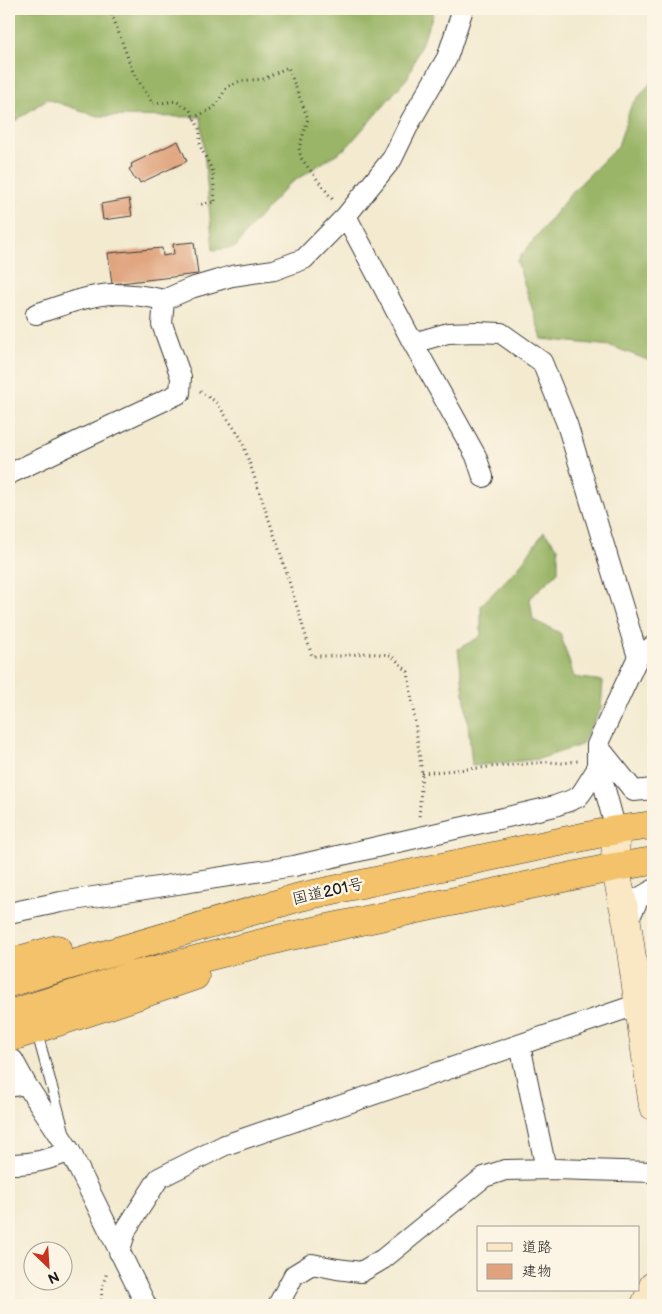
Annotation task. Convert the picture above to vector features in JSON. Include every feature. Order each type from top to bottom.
[{"type":"highway","name":"国道201号","points":[[9,983],[300,897],[616,830],[653,824]]},
{"type":"highway","points":[[9,1014],[131,976],[286,937],[616,867],[653,861]]},
{"type":"highway","points":[[9,963],[158,921],[240,902],[300,897]]},
{"type":"highway","points":[[11,1049],[36,1029],[211,971],[286,937]]},
{"type":"street","points":[[36,314],[76,300],[111,294],[144,295],[164,300],[199,286],[232,276],[274,270],[304,259],[346,216],[392,159],[410,122],[447,58],[463,9]]},
{"type":"street","points":[[346,216],[476,456],[483,477]]},
{"type":"street","points":[[9,474],[180,393],[181,377],[162,324],[164,300]]},
{"type":"street","points":[[9,913],[70,900],[294,866],[555,806],[580,795],[646,651],[567,424],[542,362],[501,333],[448,333],[414,342]]},
{"type":"street","points":[[597,757],[634,791],[653,789]]},
{"type":"street","points":[[597,757],[616,830],[616,867],[646,1003],[653,1106]]},
{"type":"street","points":[[627,923],[639,898],[653,890]]},
{"type":"street","points":[[120,1252],[127,1228],[159,1178],[225,1145],[646,1003]]},
{"type":"street","points":[[520,1045],[546,1169]]},
{"type":"street","points":[[11,1049],[17,1086],[70,1151],[146,1305]]},
{"type":"street","points":[[9,1164],[54,1158],[70,1151]]},
{"type":"street","points":[[278,1305],[294,1275],[312,1264],[361,1272],[383,1259],[484,1177],[505,1170],[546,1169],[653,1172]]},
{"type":"street","points":[[645,1305],[653,1286]]},
{"type":"lane","points":[[36,1029],[70,1151]]},
{"type":"path","points":[[110,9],[133,72],[153,104],[176,101],[190,110],[200,130],[200,146],[213,172],[215,202],[197,205]]},
{"type":"path","points":[[194,118],[214,108],[227,87],[240,81],[264,79],[288,67],[308,119],[299,148],[301,158],[346,216]]},
{"type":"path","points":[[181,377],[216,402],[240,438],[280,552],[312,656],[342,656],[366,653],[390,655],[408,672],[422,773],[418,837]]},
{"type":"path","points":[[422,773],[547,762],[563,763],[597,757]]},
{"type":"path","points":[[101,1305],[102,1288],[106,1273],[120,1252]]},
{"type":"green space","points":[[9,9],[433,9],[433,15],[408,77],[347,147],[288,185],[252,225],[236,247],[213,250],[201,117],[97,116],[47,99],[9,125]]},
{"type":"green space","points":[[653,80],[653,362],[611,346],[542,339],[517,261],[573,191],[618,146],[631,106]]},
{"type":"green space","points":[[544,532],[558,548],[558,572],[530,598],[533,620],[560,633],[574,677],[603,681],[601,709],[581,745],[539,759],[472,766],[458,649],[481,636],[481,605],[518,568]]},
{"type":"building","points":[[178,141],[187,161],[140,183],[138,179],[135,180],[129,169],[132,167],[131,164]]},
{"type":"building","points":[[129,199],[132,216],[103,220],[101,204]]},
{"type":"building","points":[[194,242],[198,274],[112,284],[108,253],[162,248],[163,256],[174,254],[173,244]]}]
